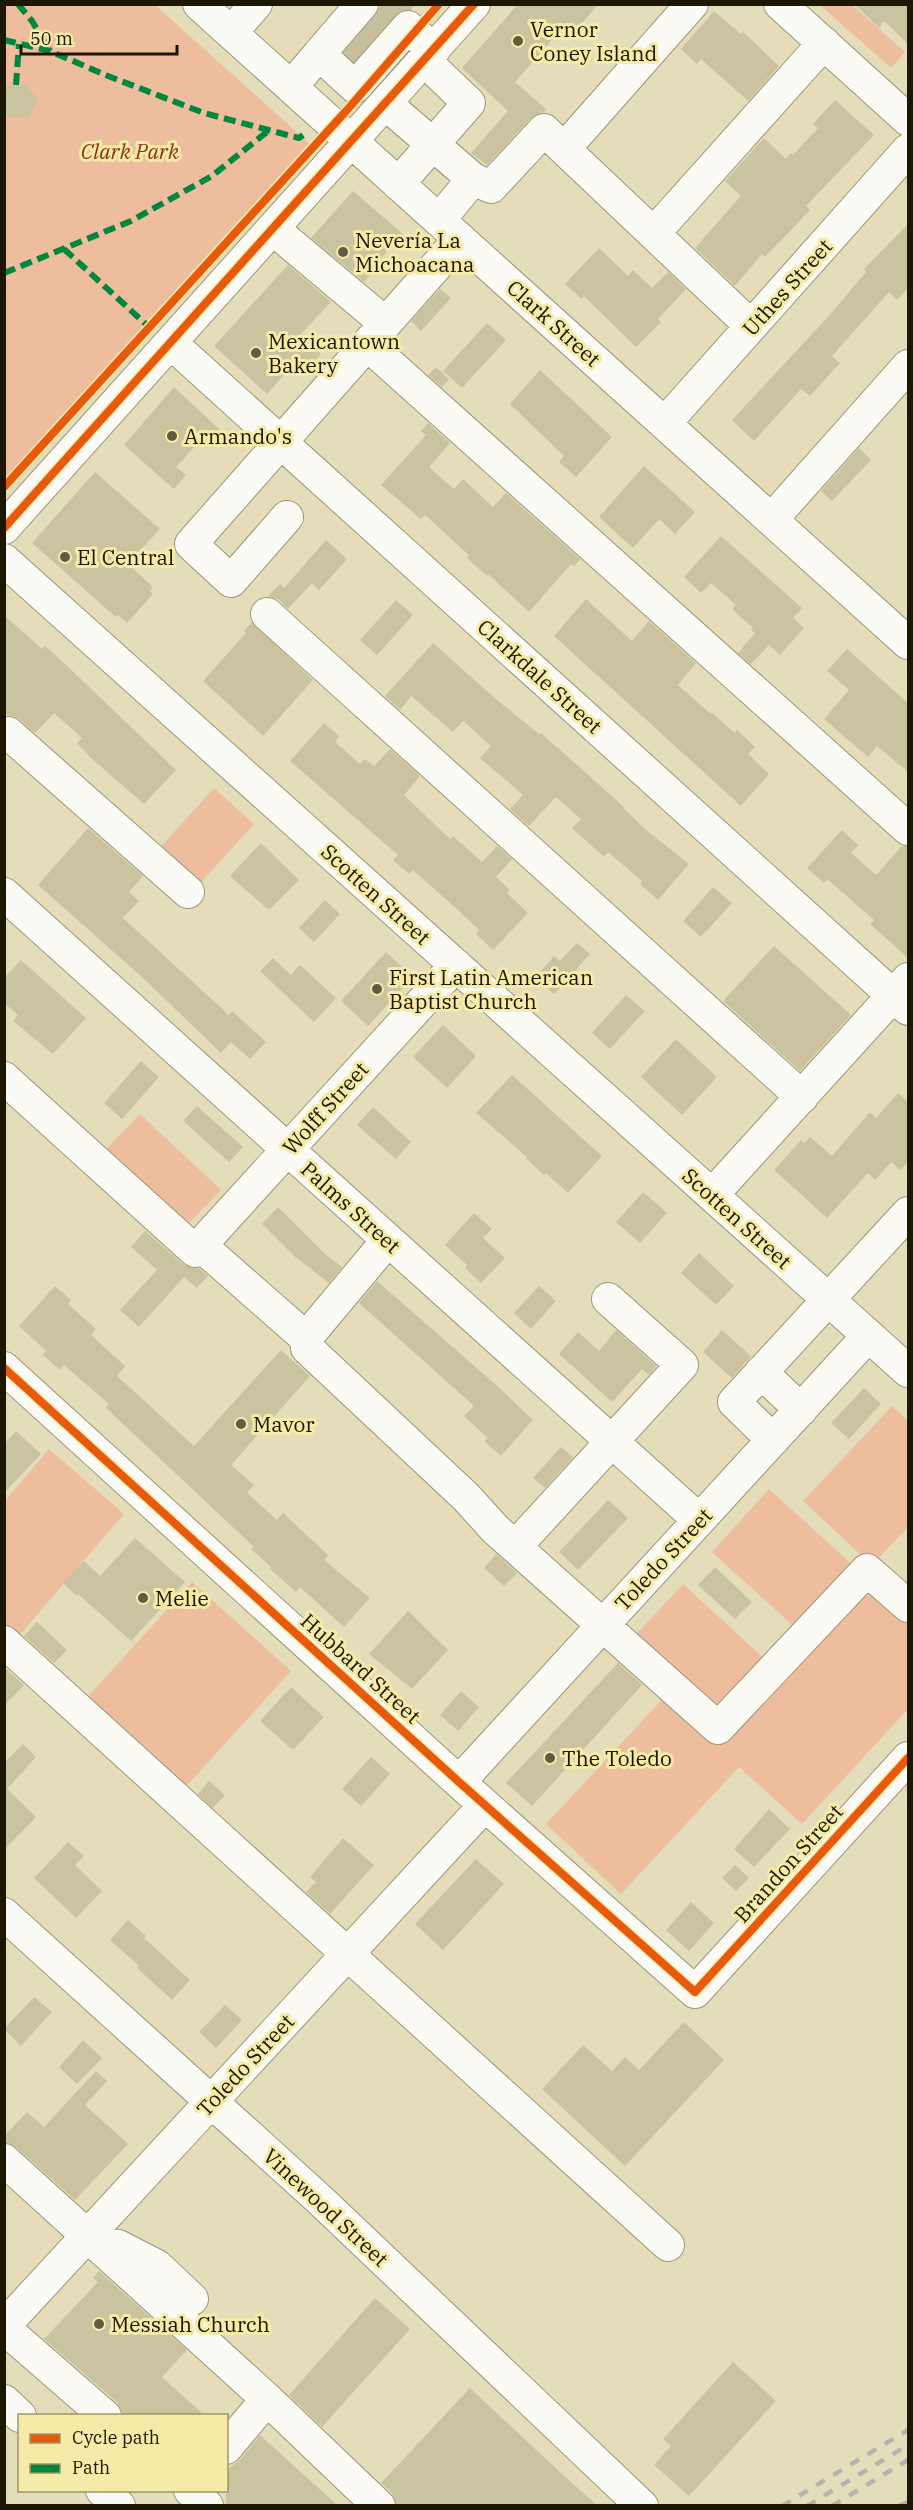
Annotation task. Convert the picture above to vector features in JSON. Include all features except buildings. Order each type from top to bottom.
[{"type":"street","name":"Clark Street","points":[[199,4],[909,642]]},
{"type":"street","points":[[231,33],[256,4]]},
{"type":"street","points":[[362,4],[389,101],[473,179],[491,187],[544,130],[751,326]]},
{"type":"street","points":[[4,528],[474,4]]},
{"type":"street","points":[[564,149],[692,4]]},
{"type":"street","points":[[780,4],[909,120]]},
{"type":"street","points":[[291,87],[373,43],[430,55],[469,103],[398,183]]},
{"type":"street","points":[[654,233],[824,44]]},
{"type":"street","name":"Uthes Street","points":[[665,423],[909,150]]},
{"type":"street","points":[[287,517],[231,581],[191,544],[376,333],[450,230],[473,179]]},
{"type":"street","points":[[273,229],[376,333],[909,830]]},
{"type":"street","name":"Clarkdale Street","points":[[171,343],[904,994]]},
{"type":"street","points":[[772,519],[906,375]]},
{"type":"street","name":"Scotten Street","points":[[4,560],[909,1371]]},
{"type":"street","points":[[267,614],[802,1097]]},
{"type":"street","points":[[4,735],[8,733],[188,892]]},
{"type":"street","name":"Palms Street","points":[[4,894],[699,1520]]},
{"type":"street","name":"Wolff Street","points":[[198,1248],[456,965]]},
{"type":"street","points":[[712,1196],[802,1097],[904,994]]},
{"type":"street","points":[[4,1078],[198,1248],[306,1338],[307,1348],[466,1497],[515,1547],[718,1728],[867,1569],[909,1606]]},
{"type":"street","points":[[773,1440],[734,1402],[827,1299],[909,1214]]},
{"type":"street","points":[[306,1338],[388,1240]]},
{"type":"street","points":[[515,1547],[682,1365],[608,1299]]},
{"type":"street","name":"Toledo Street","points":[[459,1782],[868,1336]]},
{"type":"street","name":"Hubbard Street","points":[[4,1368],[459,1782],[695,1992]]},
{"type":"street","points":[[761,1372],[801,1410]]},
{"type":"street","points":[[4,1642],[668,2245]]},
{"type":"street","name":"Brandon Street","points":[[695,1992],[909,1758]]},
{"type":"street","name":"Toledo Street","points":[[4,2327],[98,2244],[211,2101],[485,1805]]},
{"type":"street","name":"Vinewood Street","points":[[4,1914],[319,2199],[642,2505]]},
{"type":"street","points":[[4,2160],[267,2399],[379,2505]]},
{"type":"street","points":[[98,2244],[118,2246],[157,2266],[192,2299]]},
{"type":"street","points":[[4,2327],[104,2414]]},
{"type":"street","points":[[228,2446],[267,2399]]},
{"type":"street","points":[[4,2401],[19,2414]]},
{"type":"street","points":[[104,2492],[119,2505]]},
{"type":"green space","name":"Clark Park","points":[[5,5],[155,5],[309,143],[5,478]]},
{"type":"green space","points":[[820,5],[852,5],[905,52],[891,68]]},
{"type":"green space","points":[[214,788],[254,824],[195,889],[155,853]]},
{"type":"green space","points":[[140,1114],[221,1190],[188,1224],[107,1148]]},
{"type":"green space","points":[[892,1406],[908,1421],[908,1527],[872,1565],[803,1501]]},
{"type":"green space","points":[[49,1449],[124,1514],[17,1638],[5,1627],[5,1501]]},
{"type":"green space","points":[[769,1489],[857,1569],[800,1632],[712,1552]]},
{"type":"green space","points":[[868,1579],[908,1617],[908,1709],[802,1824],[739,1767],[621,1894],[546,1824],[671,1690],[721,1736]]},
{"type":"green space","points":[[192,1582],[291,1671],[183,1790],[84,1701]]},
{"type":"green space","points":[[683,1584],[771,1665],[718,1722],[630,1641]]},
{"type":"tunnel","points":[[384,4],[401,21]]},
{"type":"tunnel","points":[[354,14],[383,41]]},
{"type":"tunnel","points":[[344,39],[366,60]]},
{"type":"railway","points":[[782,2506],[908,2430]]},
{"type":"railway","points":[[807,2506],[908,2445]]},
{"type":"railway","points":[[832,2506],[908,2460]]},
{"type":"railway","points":[[898,2506],[908,2502]]},
{"type":"marked path","points":[[18,4],[32,21],[50,51]]},
{"type":"marked path","points":[[4,40],[50,51],[204,113],[299,138],[303,135]]},
{"type":"marked path","points":[[16,85],[19,44]]},
{"type":"marked path","points":[[4,273],[131,221],[212,176],[268,131]]},
{"type":"marked path","points":[[64,249],[150,328]]},
{"type":"cycle path","points":[[4,487],[347,110],[439,4]]},
{"type":"cycle path","points":[[4,528],[474,4]]},
{"type":"cycle path","points":[[4,1368],[459,1782],[695,1992],[908,1758]]},
{"type":"place","name":"Vernor Coney Island","points":[[518,41]]},
{"type":"place","name":"Nevería La Michoacana","points":[[343,252]]},
{"type":"place","name":"Mexicantown Bakery","points":[[256,353]]},
{"type":"place","name":"Armando's","points":[[172,436]]},
{"type":"place","name":"El Central","points":[[65,557]]},
{"type":"place","name":"First Latin American Baptist Church","points":[[377,989]]},
{"type":"place","name":"Mavor","points":[[241,1424]]},
{"type":"place","name":"Melie","points":[[143,1598]]},
{"type":"place","name":"The Toledo","points":[[550,1758]]},
{"type":"place","name":"Messiah Church","points":[[99,2324]]}]
